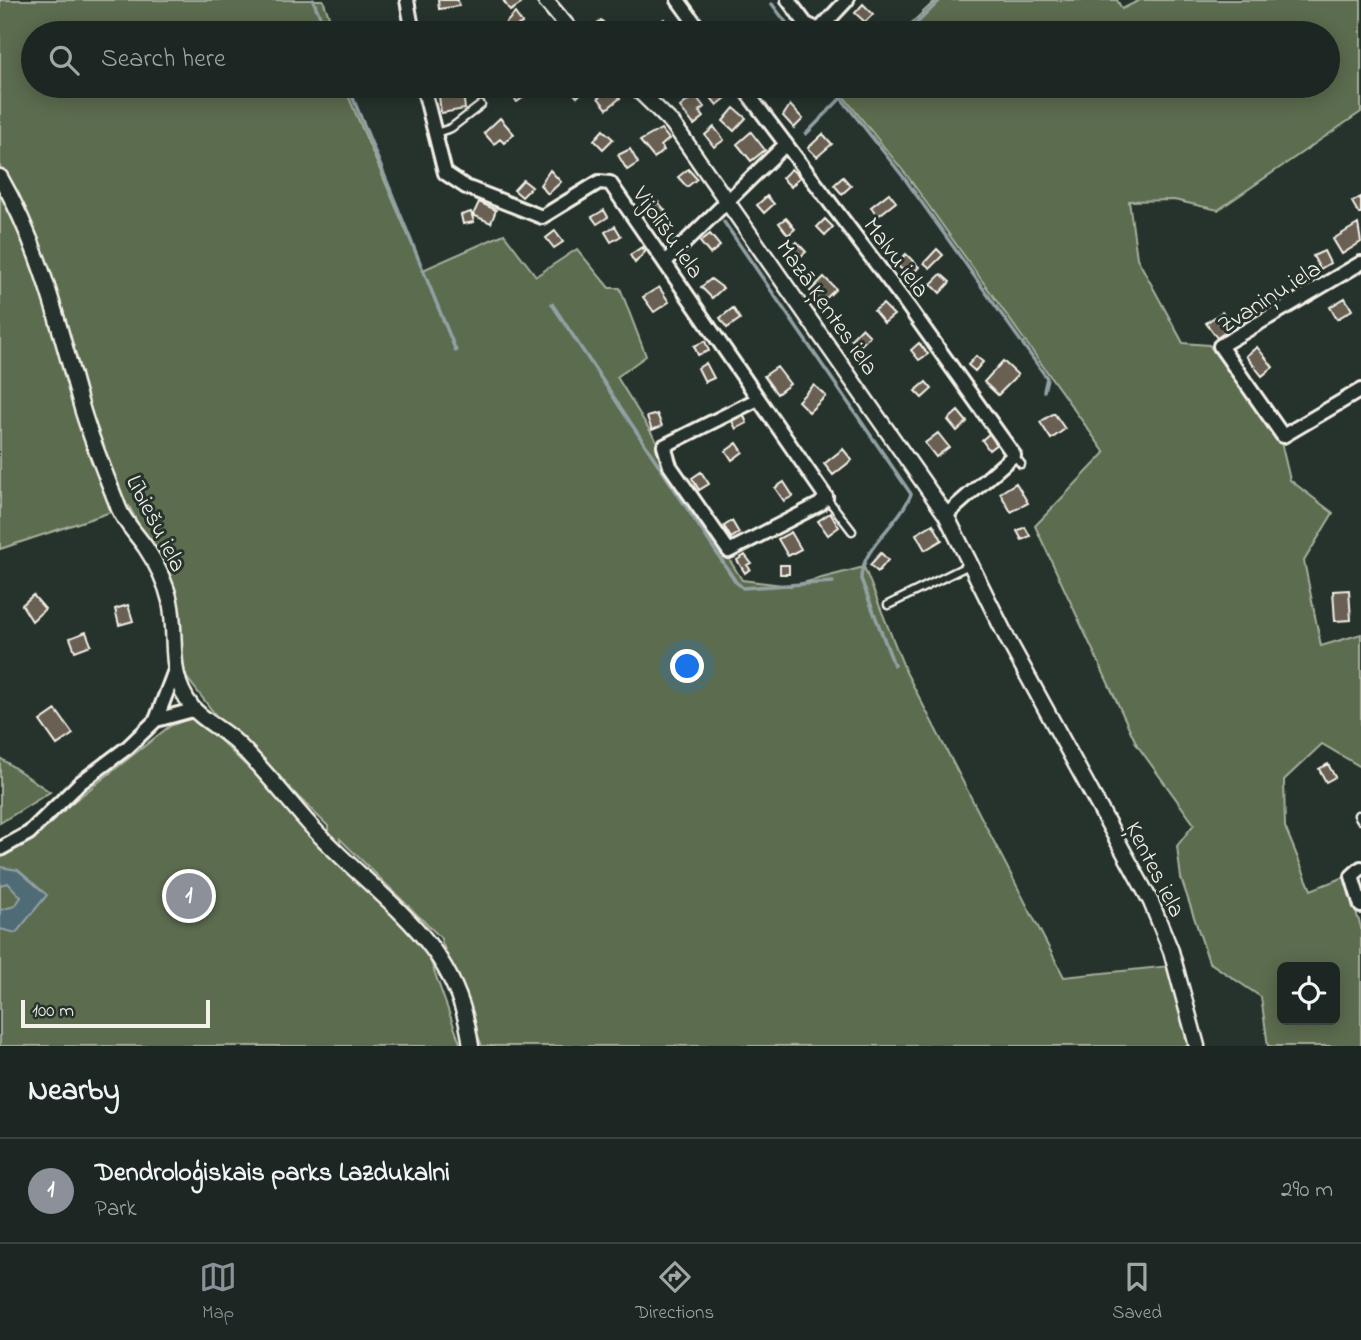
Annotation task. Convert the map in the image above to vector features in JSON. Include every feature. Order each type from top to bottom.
[{"type":"street","points":[[407,0],[411,21]]},
{"type":"street","points":[[545,0],[563,21]]},
{"type":"street","points":[[678,0],[693,21]]},
{"type":"street","points":[[788,0],[804,21]]},
{"type":"street","points":[[827,21],[847,0]]},
{"type":"street","name":"Vijolīšu iela","points":[[426,98],[445,173],[454,180],[534,215],[542,216],[599,182],[606,181],[665,262],[826,497]]},
{"type":"street","name":"Mazā Ķentes iela","points":[[646,98],[673,124],[946,515],[971,564]]},
{"type":"street","name":"Malvu iela","points":[[751,98],[957,373],[1017,460],[946,515]]},
{"type":"street","points":[[665,262],[786,144]]},
{"type":"street","name":"Lībiešu iela","points":[[0,177],[27,231],[57,311],[82,408],[121,513],[148,551],[170,601],[174,673],[193,710],[238,744],[267,773],[311,826],[427,939],[445,963],[458,991],[471,1046]]},
{"type":"street","name":"Zvaniņu iela","points":[[1361,263],[1220,345],[1283,436],[1361,390]]},
{"type":"street","points":[[758,399],[664,446],[670,466],[729,551],[820,504],[826,497]]},
{"type":"street","name":"Ķentes iela","points":[[971,564],[1163,930],[1197,1046]]},
{"type":"street","points":[[0,849],[29,833],[80,783],[128,747],[156,720],[174,673]]},
{"type":"street","points":[[156,720],[193,710]]},
{"type":"street","points":[[1361,868],[1352,876],[1361,906]]},
{"type":"lane","points":[[434,134],[451,128],[481,105]]},
{"type":"lane","name":"Vijolīšu iela","points":[[826,497],[852,531]]},
{"type":"lane","points":[[888,605],[971,564]]},
{"type":"green space","points":[[0,0],[323,0],[331,21],[21,21],[21,98],[349,98],[423,270],[504,234],[536,276],[577,249],[609,288],[620,288],[646,356],[617,377],[742,580],[791,586],[864,567],[906,672],[1064,977],[1170,966],[1189,1046],[482,1046],[440,937],[340,839],[341,859],[423,940],[461,1046],[0,1046],[0,852],[22,842],[170,726],[195,716],[329,846],[328,826],[218,718],[184,674],[177,601],[129,506],[0,549]]},
{"type":"green space","points":[[936,0],[1117,0],[1122,9],[1140,0],[1361,0],[1361,112],[1218,210],[1174,200],[1129,201],[1137,258],[1183,343],[1209,345],[1281,442],[1290,480],[1333,513],[1304,561],[1321,646],[1361,634],[1361,767],[1322,744],[1284,780],[1285,827],[1311,890],[1344,877],[1361,927],[1361,1046],[1268,1046],[1261,997],[1209,962],[1181,878],[1177,846],[1194,824],[1137,745],[1035,526],[1105,453],[908,177],[845,98],[1340,98],[1340,21],[914,21]]},
{"type":"green space","points":[[0,758],[50,792],[0,823]]},
{"type":"water","points":[[0,867],[18,870],[47,895],[16,933],[0,929],[0,910],[15,906],[21,897],[8,883],[0,885]]},
{"type":"building","points":[[438,0],[458,0],[459,6],[439,9]]},
{"type":"building","points":[[503,0],[518,0],[521,4],[510,11]]},
{"type":"building","points":[[863,4],[873,14],[864,21],[855,13]]},
{"type":"building","points":[[515,13],[521,21],[508,21]]},
{"type":"building","points":[[439,98],[464,98],[465,109],[441,113]]},
{"type":"building","points":[[598,98],[620,98],[607,109]]},
{"type":"building","points":[[691,98],[697,98],[704,107],[699,111],[704,117],[694,125],[680,107]]},
{"type":"building","points":[[711,98],[726,98],[717,105]]},
{"type":"building","points":[[790,105],[803,119],[794,128],[783,116]]},
{"type":"building","points":[[734,108],[746,118],[734,131],[723,121]]},
{"type":"building","points":[[500,118],[514,134],[504,143],[500,139],[494,144],[484,133]]},
{"type":"building","points":[[714,127],[724,140],[714,147],[705,135]]},
{"type":"building","points":[[661,129],[669,139],[661,146],[664,150],[654,158],[640,141]]},
{"type":"building","points":[[603,130],[613,139],[603,149],[594,140]]},
{"type":"building","points":[[751,132],[765,150],[751,161],[737,144]]},
{"type":"building","points":[[823,134],[832,144],[817,157],[808,148]]},
{"type":"building","points":[[630,149],[638,163],[627,170],[618,155]]},
{"type":"building","points":[[688,169],[697,179],[687,187],[678,177]]},
{"type":"building","points":[[791,169],[800,177],[791,187],[782,178]]},
{"type":"building","points":[[550,170],[561,182],[548,194],[540,185]]},
{"type":"building","points":[[843,177],[851,186],[842,194],[834,185]]},
{"type":"building","points":[[523,180],[532,187],[522,197],[514,190]]},
{"type":"building","points":[[889,193],[896,202],[878,216],[871,207]]},
{"type":"building","points":[[767,196],[774,204],[764,213],[757,205]]},
{"type":"building","points":[[1361,197],[1361,213],[1359,214],[1352,202]]},
{"type":"building","points":[[479,202],[496,210],[491,223],[473,215]]},
{"type":"building","points":[[658,202],[668,214],[659,222],[648,210]]},
{"type":"building","points":[[604,210],[608,217],[597,224],[592,217]]},
{"type":"building","points":[[471,212],[474,222],[463,224],[461,215]]},
{"type":"building","points":[[786,218],[795,229],[788,235],[779,223]]},
{"type":"building","points":[[825,219],[833,227],[825,235],[817,227]]},
{"type":"building","points":[[1358,224],[1361,242],[1342,254],[1333,239]]},
{"type":"building","points":[[615,226],[621,236],[611,242],[605,232]]},
{"type":"building","points":[[555,231],[563,242],[554,248],[546,238]]},
{"type":"building","points":[[710,234],[720,246],[710,254],[700,242]]},
{"type":"building","points":[[797,242],[806,252],[796,260],[788,250]]},
{"type":"building","points":[[642,247],[645,252],[635,263],[630,255]]},
{"type":"building","points":[[937,249],[943,255],[930,268],[924,263]]},
{"type":"building","points":[[1324,251],[1330,263],[1320,269],[1313,256]]},
{"type":"building","points":[[906,254],[919,267],[910,277],[896,264]]},
{"type":"building","points":[[941,274],[950,282],[940,293],[931,284]]},
{"type":"building","points":[[824,277],[836,289],[821,303],[810,291]]},
{"type":"building","points":[[711,279],[723,288],[712,298],[701,287]]},
{"type":"building","points":[[659,287],[669,302],[654,312],[643,297]]},
{"type":"building","points":[[1345,298],[1352,310],[1337,319],[1330,307]]},
{"type":"building","points":[[883,304],[894,315],[884,323],[874,311]]},
{"type":"building","points":[[733,308],[740,319],[727,328],[720,318]]},
{"type":"building","points":[[1222,312],[1233,327],[1217,338],[1206,323]]},
{"type":"building","points":[[862,328],[870,336],[859,347],[851,339]]},
{"type":"building","points":[[705,341],[709,351],[698,355],[694,346]]},
{"type":"building","points":[[919,343],[928,354],[919,360],[911,350]]},
{"type":"building","points":[[1257,347],[1273,367],[1262,376],[1246,356]]},
{"type":"building","points":[[976,356],[983,362],[975,371],[968,365]]},
{"type":"building","points":[[1003,361],[1018,375],[998,395],[984,382]]},
{"type":"building","points":[[706,363],[714,378],[705,382],[698,368]]},
{"type":"building","points":[[777,367],[790,384],[777,394],[764,376]]},
{"type":"building","points":[[926,382],[932,389],[922,398],[915,391]]},
{"type":"building","points":[[814,385],[826,396],[809,412],[798,401]]},
{"type":"building","points":[[958,411],[967,422],[957,431],[948,420]]},
{"type":"building","points":[[1054,413],[1065,429],[1051,439],[1040,422]]},
{"type":"building","points":[[657,414],[662,426],[652,430],[647,417]]},
{"type":"building","points":[[743,414],[747,423],[736,429],[731,419]]},
{"type":"building","points":[[938,433],[949,447],[936,457],[925,443]]},
{"type":"building","points":[[990,433],[998,443],[989,450],[982,440]]},
{"type":"building","points":[[737,443],[743,452],[732,460],[726,451]]},
{"type":"building","points":[[843,449],[852,460],[833,475],[824,464]]},
{"type":"building","points":[[701,472],[709,484],[699,490],[692,478]]},
{"type":"building","points":[[784,482],[793,496],[784,501],[775,488]]},
{"type":"building","points":[[1016,483],[1028,503],[1011,512],[1000,493]]},
{"type":"building","points":[[830,513],[839,527],[828,535],[818,521]]},
{"type":"building","points":[[732,521],[739,533],[731,538],[724,526]]},
{"type":"building","points":[[933,524],[942,540],[925,550],[916,534]]},
{"type":"building","points":[[1025,527],[1030,536],[1022,540],[1017,531]]},
{"type":"building","points":[[791,532],[801,549],[788,556],[778,539]]},
{"type":"building","points":[[881,553],[888,560],[878,572],[870,565]]},
{"type":"building","points":[[745,555],[751,563],[747,565],[750,569],[745,573],[737,560]]},
{"type":"building","points":[[780,565],[789,565],[789,574],[780,574]]},
{"type":"building","points":[[1349,590],[1351,620],[1335,621],[1333,591]]},
{"type":"building","points":[[33,595],[45,609],[32,621],[22,605]]},
{"type":"building","points":[[128,605],[133,621],[119,625],[115,609]]},
{"type":"building","points":[[86,632],[91,645],[75,651],[70,638]]},
{"type":"building","points":[[56,710],[73,734],[57,745],[40,721]]},
{"type":"building","points":[[1328,764],[1335,777],[1326,782],[1319,769]]},
{"type":"waterway","points":[[313,0],[322,21]]},
{"type":"waterway","points":[[919,21],[940,0]]},
{"type":"waterway","points":[[772,4],[785,21]]},
{"type":"waterway","points":[[353,98],[456,351]]},
{"type":"waterway","points":[[841,98],[905,179],[1047,378],[1044,391]]},
{"type":"waterway","points":[[806,134],[841,98]]},
{"type":"waterway","points":[[724,222],[911,494],[906,505],[867,557],[861,579],[894,665]]},
{"type":"waterway","points":[[552,304],[736,582],[743,588],[833,582]]},
{"type":"place","name":"Dendroloģiskais parks Lazdukalni","points":[[189,896]]}]
